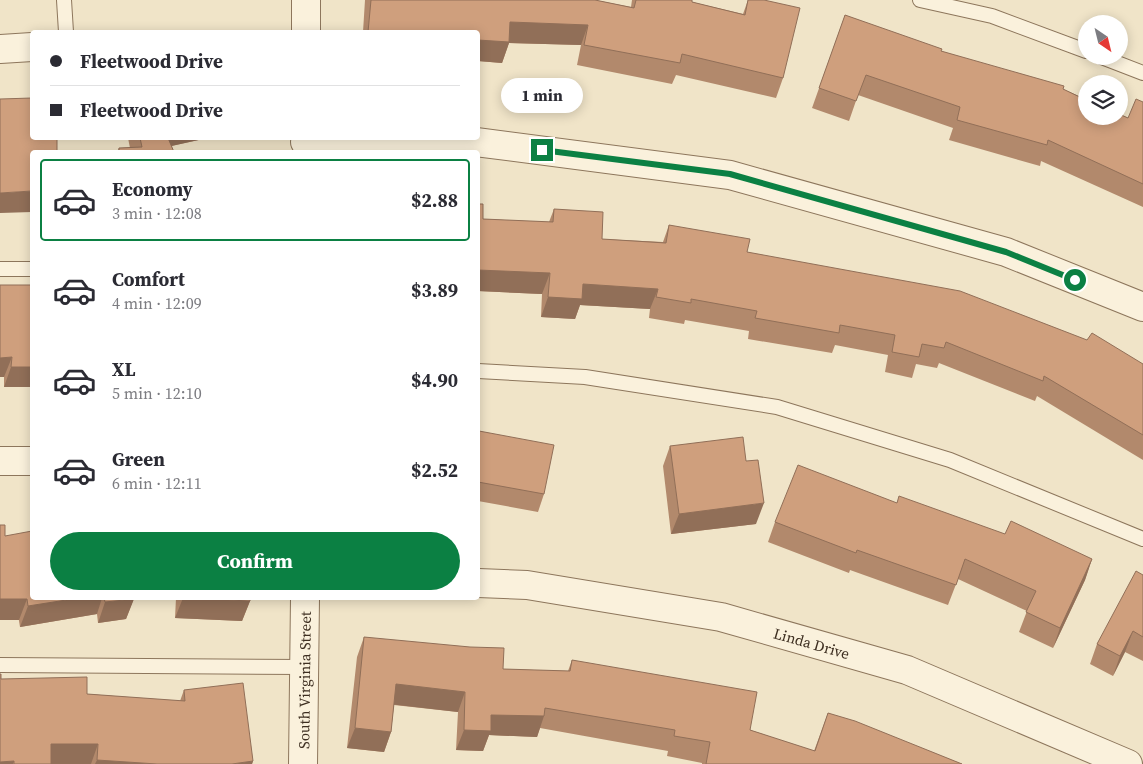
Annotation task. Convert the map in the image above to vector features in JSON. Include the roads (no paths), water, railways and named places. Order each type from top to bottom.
[{"type":"street","points":[[306,0],[306,30]]},
{"type":"street","points":[[0,49],[30,47]]},
{"type":"street","points":[[305,144],[468,140],[730,174],[1006,252],[1143,307]]},
{"type":"street","points":[[0,461],[30,461]]},
{"type":"street","name":"Linda Drive","points":[[480,583],[527,585],[722,616],[907,670],[1128,764]]},
{"type":"street","name":"South Virginia Street","points":[[303,764],[305,600]]},
{"type":"lane","points":[[64,0],[66,30]]},
{"type":"lane","points":[[920,0],[992,16],[1078,48]]},
{"type":"lane","points":[[1122,65],[1143,73]]},
{"type":"lane","points":[[0,269],[30,269]]},
{"type":"lane","points":[[480,371],[585,377],[777,407],[950,460],[1143,539]]},
{"type":"lane","points":[[0,665],[305,667]]}]
